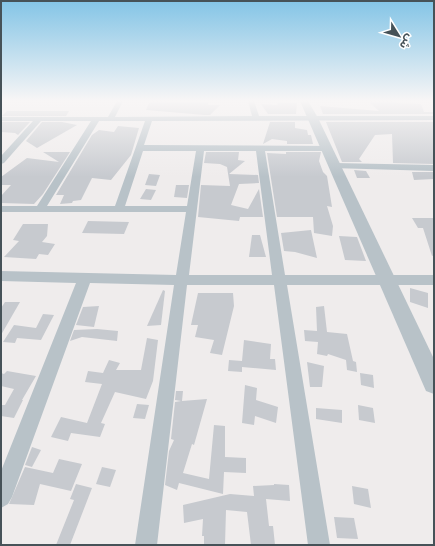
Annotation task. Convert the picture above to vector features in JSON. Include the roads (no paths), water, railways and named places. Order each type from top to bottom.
[{"type":"street","points":[[1,161],[32,126]]},
{"type":"street","points":[[40,209],[92,126]]},
{"type":"street","points":[[119,208],[146,126]]},
{"type":"street","points":[[317,126],[434,383]]},
{"type":"street","points":[[139,148],[327,148]]},
{"type":"street","points":[[260,148],[281,280],[319,545]]},
{"type":"street","points":[[146,545],[200,149]]},
{"type":"street","points":[[335,166],[434,168]]},
{"type":"street","points":[[1,209],[192,209]]},
{"type":"street","points":[[1,276],[181,280],[434,280]]},
{"type":"street","points":[[1,497],[85,278]]}]
